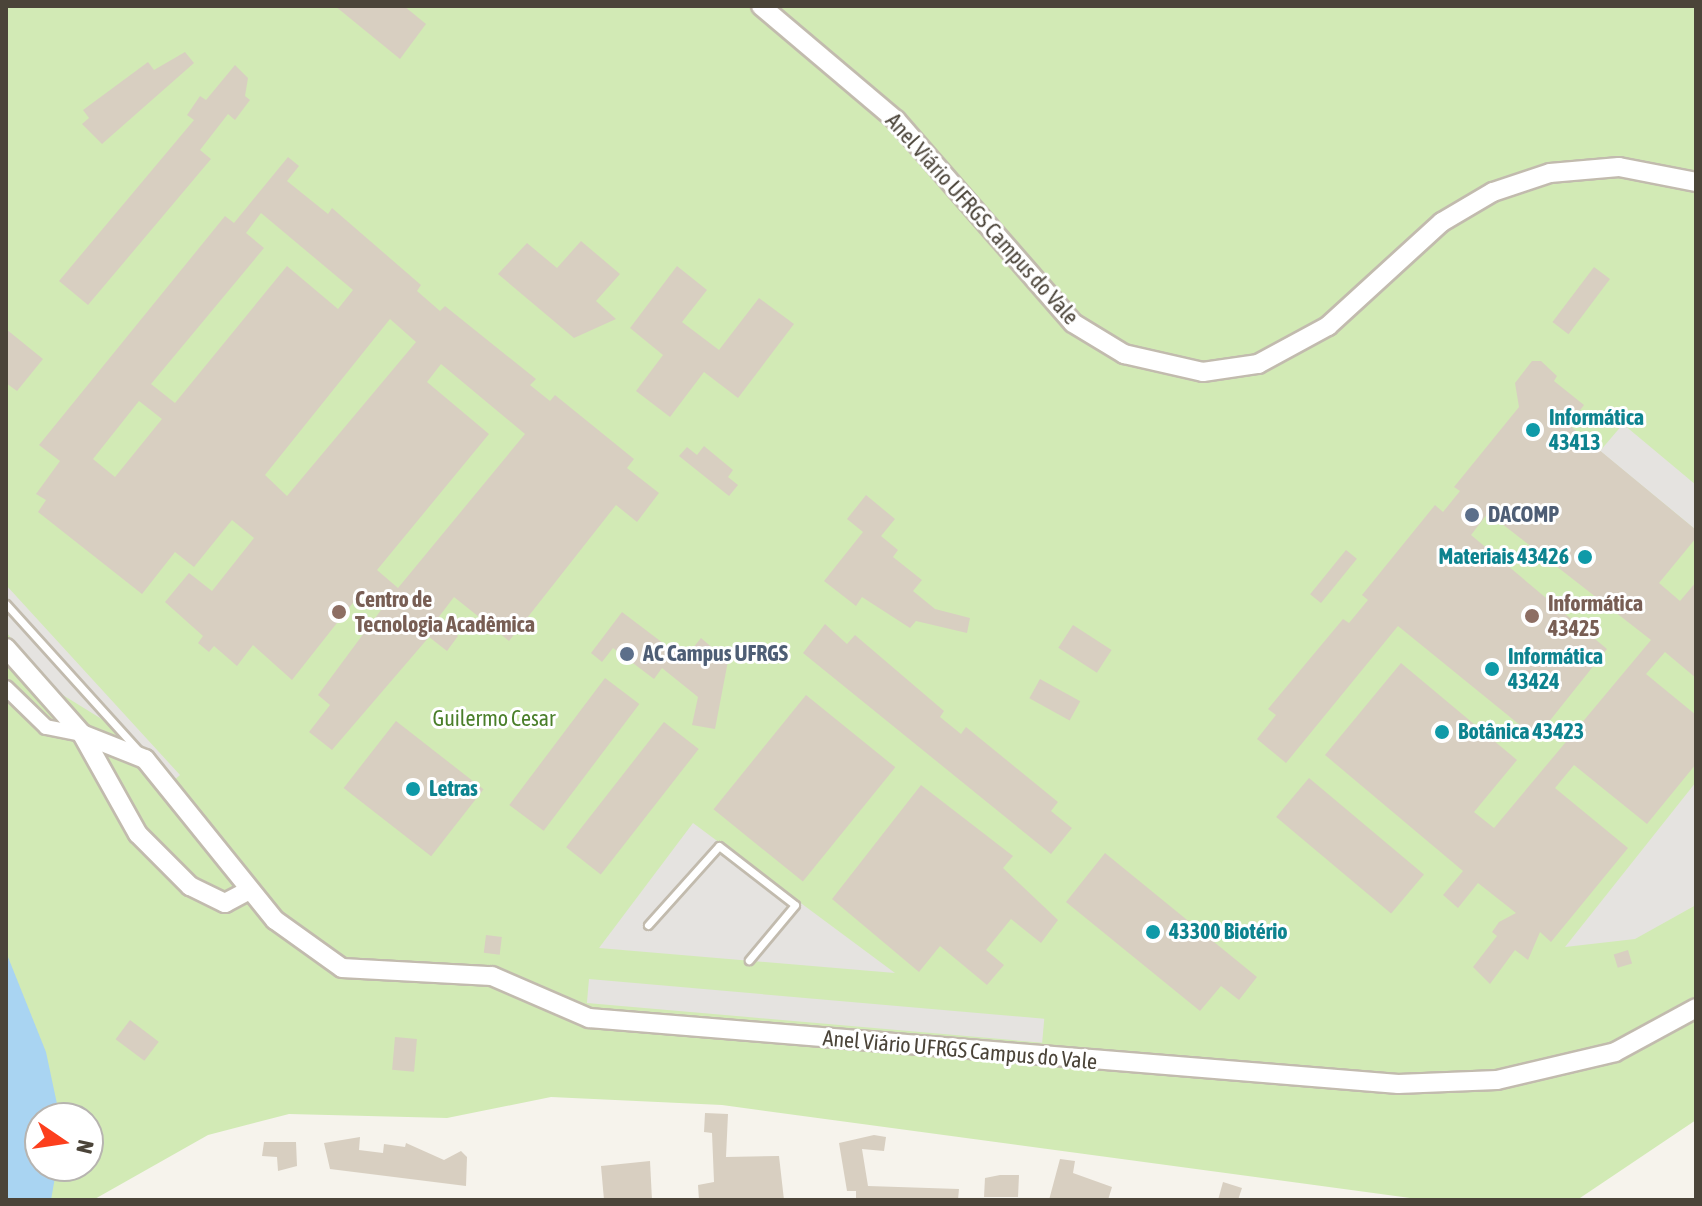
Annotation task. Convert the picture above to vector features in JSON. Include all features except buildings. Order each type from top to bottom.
[{"type":"street","name":"Anel Viário UFRGS Campus do Vale","points":[[761,6],[896,120],[1073,323],[1124,354],[1203,372],[1258,364],[1328,326],[1442,222],[1493,192],[1550,173],[1619,167],[1696,182]]},
{"type":"street","name":"Anel Viário UFRGS Campus do Vale","points":[[6,648],[82,734],[138,834],[190,886],[225,903],[249,890]]},
{"type":"street","points":[[6,688],[46,727],[82,734]]},
{"type":"street","name":"Anel Viário UFRGS Campus do Vale","points":[[82,734],[145,759],[275,920],[342,968],[492,976],[589,1018],[1398,1084],[1497,1080],[1615,1052],[1696,1008]]},
{"type":"lane","points":[[6,604],[145,759]]},
{"type":"lane","points":[[648,925],[719,846],[795,905],[749,960]]},
{"type":"green space","name":"Guilermo Cesar","points":[[6,6],[1696,6],[1696,1120],[1577,1200],[1425,1200],[722,1105],[551,1097],[447,1118],[289,1114],[208,1135],[93,1200],[6,1200]]},
{"type":"shaded area","points":[[1623,424],[1696,485],[1696,530],[1600,451]]},
{"type":"shaded area","points":[[6,585],[180,775],[172,782],[134,739],[58,692],[6,632]]},
{"type":"shaded area","points":[[1696,782],[1696,905],[1635,939],[1565,947]]},
{"type":"shaded area","points":[[693,823],[895,973],[599,948]]},
{"type":"shaded area","points":[[589,979],[1044,1019],[1042,1043],[587,1003]]},
{"type":"water","points":[[6,952],[46,1052],[57,1102],[24,1102],[24,1182],[54,1182],[51,1200],[6,1200]]},
{"type":"place","name":"Informática 43413","points":[[1533,430]]},
{"type":"place","name":"DACOMP","points":[[1472,515]]},
{"type":"place","name":"Materiais 43426","points":[[1585,557]]},
{"type":"place","name":"Centro de Tecnologia Acadêmica","points":[[339,612]]},
{"type":"place","name":"Informática 43425","points":[[1532,616]]},
{"type":"place","name":"AC Campus UFRGS","points":[[627,654]]},
{"type":"place","name":"Informática 43424","points":[[1492,669]]},
{"type":"place","name":"Botânica 43423","points":[[1442,732]]},
{"type":"place","name":"Letras","points":[[413,789]]},
{"type":"place","name":"43300 Biotério","points":[[1153,932]]}]
